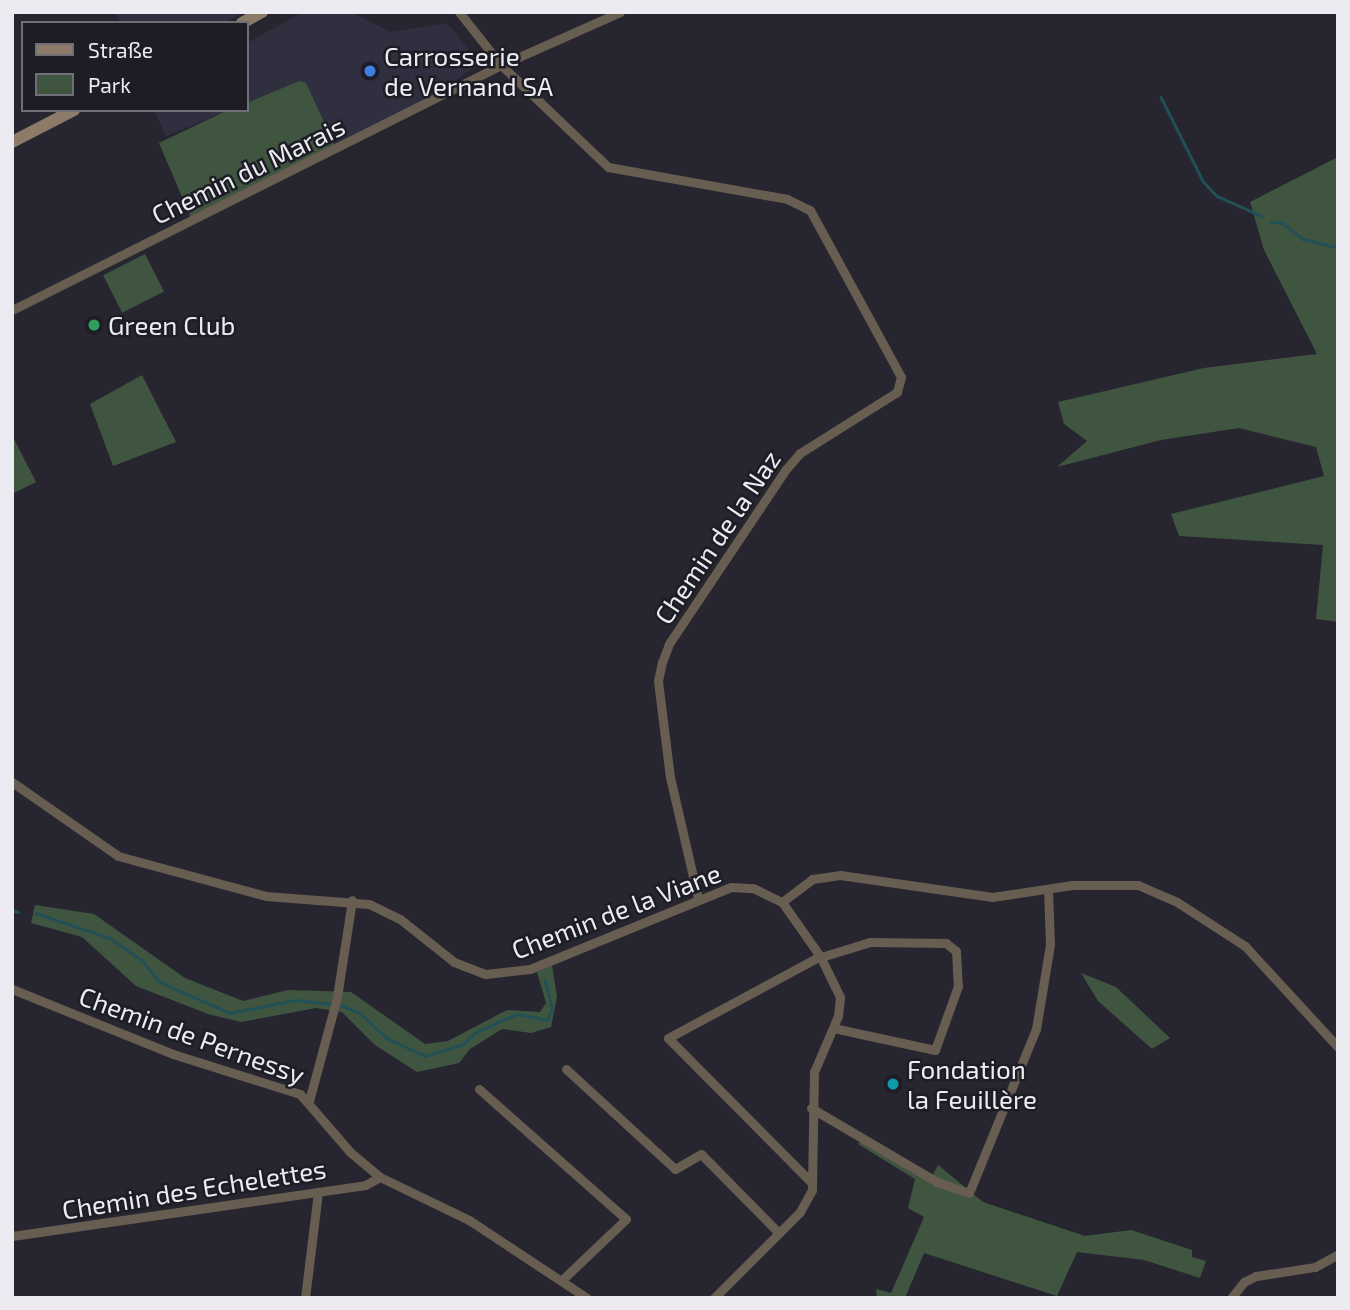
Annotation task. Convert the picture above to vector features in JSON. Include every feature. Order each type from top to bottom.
[{"type":"main road","points":[[12,142],[70,112]]},
{"type":"street","points":[[459,12],[501,65]]},
{"type":"street","name":"Chemin du Marais","points":[[12,310],[501,65],[620,12]]},
{"type":"street","name":"Chemin de la Naz","points":[[501,65],[608,167],[787,199],[802,204],[819,221],[896,365],[901,385],[897,392],[800,453],[755,511],[662,662],[658,681],[670,777],[698,898]]},
{"type":"street","name":"Chemin de la Viane","points":[[12,782],[129,860],[266,896],[352,900],[400,919],[454,962],[495,975],[520,972],[580,950],[698,898],[738,886],[759,890],[782,902]]},
{"type":"street","points":[[714,1298],[807,1202],[812,1183],[811,1108],[814,1072],[833,1028],[840,997],[821,957],[782,902],[812,880],[840,875],[992,897],[1126,884],[1177,901],[1259,958],[1299,1010],[1338,1047]]},
{"type":"street","points":[[811,1108],[952,1189],[967,1194],[972,1190],[1036,1029],[1048,976],[1048,890]]},
{"type":"street","points":[[309,1101],[337,997],[352,900]]},
{"type":"street","points":[[812,1183],[668,1038],[821,957],[870,942],[946,943],[956,951],[958,986],[935,1050],[833,1028]]},
{"type":"street","name":"Chemin de Pernessy","points":[[12,989],[173,1054],[282,1085],[309,1101],[350,1152],[380,1177],[469,1220],[587,1298]]},
{"type":"street","points":[[566,1069],[675,1169],[701,1154],[779,1233]]},
{"type":"street","points":[[479,1089],[626,1219],[562,1280]]},
{"type":"street","name":"Chemin des Echelettes","points":[[12,1236],[365,1185],[380,1177]]},
{"type":"street","points":[[305,1298],[318,1192]]},
{"type":"street","points":[[1231,1298],[1244,1282],[1256,1276],[1315,1267],[1338,1254]]},
{"type":"shaded area","points":[[116,12],[244,12],[228,21],[120,21]]},
{"type":"shaded area","points":[[303,12],[352,13],[391,32],[447,23],[480,63],[429,99],[335,146],[299,81],[248,103],[248,42]]},
{"type":"shaded area","points":[[155,112],[223,112],[166,136]]},
{"type":"green space","points":[[299,81],[306,83],[335,146],[191,218],[159,143],[224,112],[248,112],[248,103]]},
{"type":"green space","points":[[1338,157],[1338,622],[1316,619],[1323,545],[1179,536],[1171,514],[1324,476],[1316,447],[1239,428],[1161,440],[1057,467],[1087,441],[1064,424],[1058,402],[1204,368],[1317,354],[1264,250],[1250,202]]},
{"type":"green space","points":[[145,254],[164,291],[122,313],[103,275]]},
{"type":"green space","points":[[142,375],[176,442],[113,466],[90,404]]},
{"type":"green space","points":[[12,435],[36,482],[12,494]]},
{"type":"green space","points":[[35,905],[94,914],[185,978],[243,1001],[288,990],[351,992],[425,1044],[448,1041],[507,1010],[540,1012],[546,1003],[537,972],[552,965],[557,997],[551,1027],[531,1033],[502,1029],[470,1049],[459,1063],[417,1072],[375,1045],[342,1012],[316,1008],[241,1022],[208,1014],[136,986],[82,937],[31,923]]},
{"type":"green space","points":[[1081,973],[1116,987],[1170,1038],[1152,1049],[1098,1001]]},
{"type":"green space","points":[[865,1135],[933,1175],[938,1165],[983,1202],[1085,1236],[1131,1230],[1192,1250],[1192,1257],[1206,1261],[1200,1278],[1144,1260],[1077,1252],[1057,1296],[924,1253],[905,1298],[877,1298],[876,1289],[891,1293],[924,1217],[908,1208],[915,1179],[858,1144]]},
{"type":"waterway","points":[[1161,97],[1203,181],[1217,196],[1262,216]]},
{"type":"waterway","points":[[1271,222],[1283,223],[1303,239],[1338,248]]},
{"type":"waterway","points":[[12,910],[18,912]]},
{"type":"waterway","points":[[36,913],[110,938],[142,960],[160,982],[230,1013],[295,1000],[332,1004]]},
{"type":"waterway","points":[[338,1004],[360,1013],[387,1038],[425,1056],[462,1045],[476,1032],[517,1014],[547,1020],[552,1008],[545,981]]},
{"type":"place","name":"Carrosserie de Vernand SA","points":[[370,71]]},
{"type":"place","name":"Green Club","points":[[94,325]]},
{"type":"place","name":"Fondation la Feuillère","points":[[893,1084]]}]
